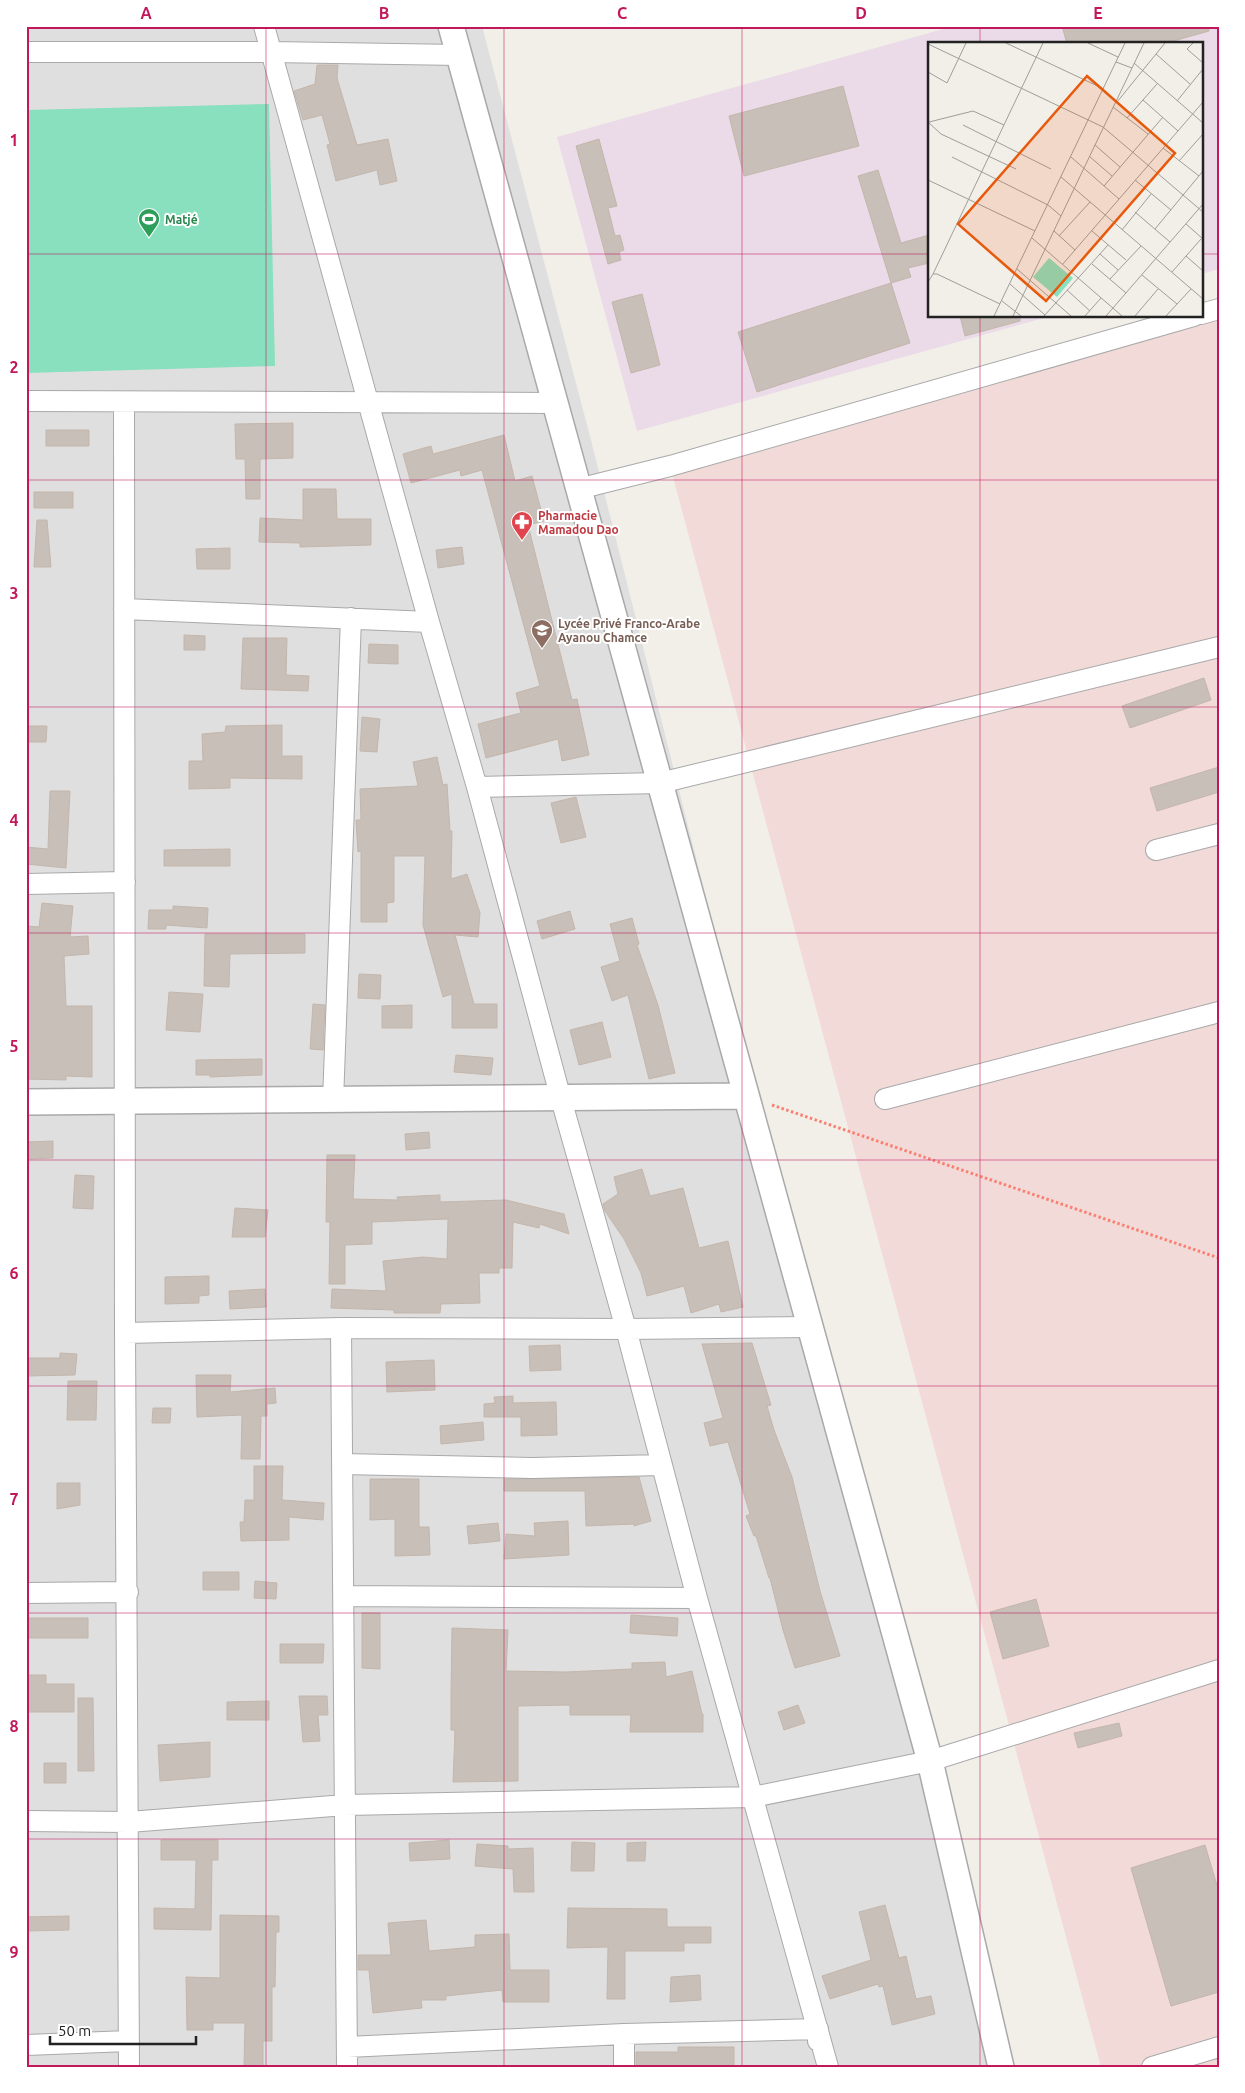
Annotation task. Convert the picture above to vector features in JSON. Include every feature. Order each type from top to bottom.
[{"type":"street","points":[[264,26],[429,622],[477,787],[560,1099],[626,1329],[697,1598],[828,2067]]},
{"type":"street","points":[[451,26],[930,1760],[1001,2067]]},
{"type":"street","points":[[26,52],[271,52],[458,55]]},
{"type":"street","points":[[1202,314],[1219,309]]},
{"type":"street","points":[[578,489],[670,466],[1187,318]]},
{"type":"street","points":[[26,401],[555,403]]},
{"type":"street","points":[[124,402],[125,1333],[128,1592],[129,2067]]},
{"type":"street","points":[[124,609],[429,622]]},
{"type":"street","points":[[333,1101],[351,618]]},
{"type":"street","points":[[477,787],[660,783],[1219,647]]},
{"type":"street","points":[[1156,850],[1219,834]]},
{"type":"street","points":[[26,884],[125,882]]},
{"type":"street","points":[[885,1099],[1219,1012]]},
{"type":"street","points":[[26,1102],[333,1101],[746,1096]]},
{"type":"street","points":[[125,1333],[340,1328],[626,1329],[810,1327]]},
{"type":"street","points":[[340,1328],[347,2067]]},
{"type":"street","points":[[342,1464],[533,1468],[662,1465]]},
{"type":"street","points":[[26,1593],[128,1592]]},
{"type":"street","points":[[343,1596],[697,1598]]},
{"type":"street","points":[[26,1821],[129,1822],[345,1805],[754,1797],[930,1760],[1219,1670]]},
{"type":"street","points":[[347,2047],[624,2034],[818,2030]]},
{"type":"street","points":[[818,2030],[819,2067]]},
{"type":"street","points":[[624,2034],[624,2067]]},
{"type":"street","points":[[26,2045],[129,2041]]},
{"type":"street","points":[[1152,2067],[1219,2047]]},
{"type":"path","points":[[746,1096],[1219,1258]]},
{"type":"shaded area","points":[[26,26],[482,26],[592,444],[1000,2067],[26,2067]]},
{"type":"shaded area","points":[[954,26],[1219,26],[1219,269],[1202,274],[1202,42],[928,42],[928,318],[1044,318],[637,431],[557,137]]},
{"type":"shaded area","points":[[1219,309],[1219,2067],[1101,2067],[670,466],[1188,318],[1202,318],[1202,314]]},
{"type":"green space","name":"Matjé","points":[[269,104],[275,366],[26,373],[26,110]]},
{"type":"building","points":[[1062,26],[1208,26],[1209,31],[1170,42],[1066,42]]},
{"type":"building","points":[[317,65],[338,65],[337,78],[357,145],[388,139],[397,181],[380,185],[377,170],[336,181],[327,145],[330,144],[322,115],[303,120],[294,91],[315,84]]},
{"type":"building","points":[[843,86],[859,146],[744,176],[729,116]]},
{"type":"building","points":[[599,139],[617,206],[608,208],[615,236],[620,235],[624,250],[619,252],[621,260],[608,264],[576,146]]},
{"type":"building","points":[[878,170],[901,243],[928,235],[928,263],[908,268],[911,277],[891,283],[858,176]]},
{"type":"building","points":[[891,283],[910,343],[757,392],[738,332]]},
{"type":"building","points":[[642,294],[660,365],[631,373],[612,302]]},
{"type":"building","points":[[960,318],[1020,318],[1020,321],[965,336]]},
{"type":"building","points":[[293,423],[293,458],[260,459],[260,499],[246,499],[245,459],[236,459],[235,424]]},
{"type":"building","points":[[46,430],[89,430],[89,446],[46,446]]},
{"type":"building","points":[[504,435],[515,481],[532,476],[544,521],[528,525],[572,700],[577,699],[589,755],[562,761],[558,739],[486,758],[478,724],[521,713],[516,693],[540,686],[482,470],[461,476],[460,470],[411,483],[403,454],[431,446],[433,454]]},
{"type":"building","points":[[303,489],[336,489],[337,519],[371,519],[371,545],[300,547],[300,543],[259,542],[260,518],[303,520]]},
{"type":"building","points":[[34,492],[73,492],[73,508],[34,508]]},
{"type":"building","points":[[37,520],[47,520],[51,567],[34,567]]},
{"type":"building","points":[[462,547],[464,564],[438,568],[436,550]]},
{"type":"building","points":[[230,548],[230,569],[197,569],[196,549]]},
{"type":"building","points":[[184,635],[205,636],[205,650],[184,650]]},
{"type":"building","points":[[243,638],[287,638],[286,675],[309,676],[308,691],[241,689]]},
{"type":"building","points":[[369,644],[398,645],[398,664],[368,663]]},
{"type":"building","points":[[1204,678],[1211,700],[1130,728],[1122,706]]},
{"type":"building","points":[[362,717],[380,719],[377,752],[360,751]]},
{"type":"building","points":[[282,725],[282,756],[302,756],[302,779],[230,778],[230,788],[189,789],[189,761],[203,761],[202,734],[225,732],[226,726]]},
{"type":"building","points":[[26,726],[47,726],[46,742],[26,742]]},
{"type":"building","points":[[437,757],[443,785],[447,784],[450,831],[452,831],[451,879],[467,874],[480,913],[478,937],[455,935],[474,1004],[497,1004],[497,1028],[452,1028],[452,994],[443,997],[423,925],[425,856],[394,856],[394,902],[387,903],[387,922],[361,922],[361,851],[358,852],[356,820],[361,820],[360,789],[418,786],[413,762]]},
{"type":"building","points":[[1219,767],[1219,792],[1157,811],[1150,788]]},
{"type":"building","points":[[50,791],[70,791],[66,868],[26,864],[26,847],[48,849]]},
{"type":"building","points":[[576,797],[586,837],[561,843],[551,803]]},
{"type":"building","points":[[230,849],[230,866],[164,866],[164,850]]},
{"type":"building","points":[[42,903],[73,906],[70,937],[88,936],[89,954],[64,956],[66,1006],[92,1006],[92,1077],[66,1076],[66,1080],[26,1079],[26,926],[39,927]]},
{"type":"building","points":[[173,906],[208,908],[207,928],[166,925],[166,929],[148,929],[149,910],[173,910]]},
{"type":"building","points":[[570,911],[575,929],[542,939],[537,921]]},
{"type":"building","points":[[632,918],[639,944],[637,945],[658,1005],[675,1073],[649,1079],[628,995],[612,1001],[601,967],[620,961],[610,924]]},
{"type":"building","points":[[205,934],[305,934],[305,953],[230,954],[229,987],[204,986]]},
{"type":"building","points":[[359,974],[381,975],[380,999],[358,998]]},
{"type":"building","points":[[169,992],[203,994],[200,1032],[166,1030]]},
{"type":"building","points":[[313,1004],[325,1005],[323,1050],[310,1049]]},
{"type":"building","points":[[412,1005],[412,1028],[382,1028],[382,1006]]},
{"type":"building","points":[[602,1022],[611,1057],[579,1065],[570,1030]]},
{"type":"building","points":[[456,1055],[493,1058],[491,1075],[454,1072]]},
{"type":"building","points":[[262,1059],[262,1075],[210,1077],[210,1075],[196,1075],[196,1060]]},
{"type":"building","points":[[429,1132],[430,1148],[406,1150],[405,1134]]},
{"type":"building","points":[[53,1141],[53,1158],[26,1159],[26,1142]]},
{"type":"building","points":[[327,1155],[355,1155],[353,1199],[398,1200],[397,1197],[440,1195],[440,1202],[506,1200],[564,1214],[569,1234],[540,1224],[539,1228],[513,1222],[512,1268],[499,1268],[499,1273],[479,1273],[480,1303],[441,1304],[440,1313],[394,1313],[394,1310],[331,1308],[332,1289],[386,1291],[383,1261],[423,1257],[447,1259],[448,1219],[372,1222],[372,1244],[345,1245],[345,1284],[329,1284],[330,1222],[326,1222]]},
{"type":"building","points":[[642,1169],[650,1196],[683,1188],[699,1248],[728,1241],[743,1307],[721,1312],[719,1304],[691,1313],[684,1286],[647,1296],[641,1273],[624,1239],[605,1211],[603,1204],[618,1194],[614,1177]]},
{"type":"building","points":[[75,1175],[94,1176],[93,1209],[73,1208]]},
{"type":"building","points":[[235,1208],[268,1210],[265,1237],[232,1237]]},
{"type":"building","points":[[209,1276],[209,1295],[199,1296],[199,1303],[165,1304],[165,1277]]},
{"type":"building","points":[[265,1289],[266,1307],[230,1309],[229,1291]]},
{"type":"building","points":[[752,1343],[771,1405],[767,1406],[792,1477],[820,1591],[840,1656],[795,1668],[770,1578],[756,1536],[754,1536],[746,1516],[750,1514],[728,1442],[710,1446],[704,1423],[723,1418],[702,1344]]},
{"type":"building","points":[[560,1345],[561,1370],[530,1371],[529,1346]]},
{"type":"building","points":[[60,1353],[77,1354],[75,1375],[26,1376],[26,1358],[60,1358]]},
{"type":"building","points":[[434,1360],[435,1390],[387,1392],[386,1362]]},
{"type":"building","points":[[196,1375],[231,1375],[230,1392],[275,1388],[276,1403],[267,1404],[267,1416],[261,1416],[260,1459],[241,1459],[242,1415],[197,1417]]},
{"type":"building","points":[[68,1381],[97,1381],[96,1420],[67,1420]]},
{"type":"building","points":[[513,1396],[513,1403],[556,1402],[557,1435],[521,1436],[521,1417],[484,1417],[484,1404],[495,1403],[494,1397]]},
{"type":"building","points":[[153,1408],[171,1408],[170,1423],[152,1423]]},
{"type":"building","points":[[483,1422],[484,1440],[441,1444],[440,1426]]},
{"type":"building","points":[[254,1466],[283,1466],[282,1500],[324,1503],[323,1520],[289,1517],[289,1540],[241,1541],[240,1522],[244,1522],[245,1500],[254,1500]]},
{"type":"building","points":[[639,1477],[651,1521],[634,1526],[634,1524],[586,1526],[585,1491],[504,1491],[504,1479]]},
{"type":"building","points":[[370,1479],[419,1479],[419,1527],[429,1527],[430,1555],[395,1556],[395,1519],[370,1520]]},
{"type":"building","points":[[57,1483],[80,1483],[80,1505],[57,1509]]},
{"type":"building","points":[[568,1521],[569,1555],[504,1559],[506,1534],[535,1536],[534,1523]]},
{"type":"building","points":[[498,1523],[500,1541],[469,1544],[467,1526]]},
{"type":"building","points":[[203,1572],[239,1572],[239,1590],[203,1590]]},
{"type":"building","points":[[255,1581],[277,1583],[276,1599],[254,1598]]},
{"type":"building","points":[[1036,1599],[1049,1646],[1003,1659],[990,1612]]},
{"type":"building","points":[[362,1613],[380,1613],[380,1669],[362,1668]]},
{"type":"building","points":[[631,1615],[678,1618],[677,1636],[630,1633]]},
{"type":"building","points":[[27,1618],[88,1618],[88,1638],[26,1638]]},
{"type":"building","points":[[452,1628],[508,1630],[506,1671],[566,1672],[632,1669],[632,1663],[665,1662],[666,1677],[692,1671],[703,1714],[703,1732],[630,1732],[631,1715],[570,1715],[570,1705],[518,1706],[518,1781],[453,1782],[455,1730],[451,1730]]},
{"type":"building","points":[[280,1644],[324,1644],[323,1663],[280,1663]]},
{"type":"building","points":[[26,1675],[46,1675],[46,1684],[74,1684],[74,1712],[26,1712]]},
{"type":"building","points":[[299,1696],[327,1696],[328,1715],[318,1715],[320,1741],[303,1742]]},
{"type":"building","points":[[78,1698],[93,1698],[94,1771],[78,1771]]},
{"type":"building","points":[[269,1701],[269,1720],[227,1720],[227,1702]]},
{"type":"building","points":[[798,1705],[805,1723],[784,1730],[778,1712]]},
{"type":"building","points":[[1119,1723],[1122,1736],[1078,1748],[1074,1733]]},
{"type":"building","points":[[210,1742],[210,1777],[160,1781],[158,1745]]},
{"type":"building","points":[[44,1763],[66,1763],[66,1783],[44,1783]]},
{"type":"building","points":[[161,1840],[218,1840],[218,1860],[212,1860],[211,1930],[154,1929],[154,1908],[195,1909],[196,1860],[161,1860]]},
{"type":"building","points":[[449,1840],[450,1859],[410,1861],[409,1843]]},
{"type":"building","points":[[572,1842],[595,1843],[594,1871],[571,1871]]},
{"type":"building","points":[[646,1842],[645,1861],[627,1861],[627,1843]]},
{"type":"building","points":[[477,1844],[508,1846],[508,1849],[533,1848],[534,1892],[514,1892],[513,1869],[475,1866]]},
{"type":"building","points":[[1205,1845],[1219,1892],[1219,1992],[1171,2006],[1131,1868]]},
{"type":"building","points":[[885,1905],[899,1958],[906,1956],[916,1999],[931,1996],[935,2014],[892,2025],[883,1986],[879,1987],[878,1984],[830,1999],[822,1976],[871,1960],[859,1912]]},
{"type":"building","points":[[568,1908],[667,1909],[667,1927],[711,1927],[711,1943],[684,1943],[684,1951],[625,1951],[625,1999],[607,1999],[608,1947],[567,1948]]},
{"type":"building","points":[[220,1915],[279,1916],[279,1932],[276,1932],[275,1987],[272,1987],[272,2041],[263,2041],[263,2067],[244,2067],[245,2023],[213,2023],[213,2030],[187,2030],[186,1977],[220,1978]]},
{"type":"building","points":[[69,1916],[69,1930],[26,1931],[26,1917]]},
{"type":"building","points":[[426,1920],[429,1951],[475,1947],[475,1935],[509,1934],[510,1970],[549,1970],[549,2002],[503,2002],[502,1990],[446,1996],[446,2000],[421,2000],[422,2008],[373,2013],[369,1970],[358,1970],[358,1955],[391,1955],[388,1923]]},
{"type":"building","points":[[700,1975],[701,2000],[670,2002],[671,1977]]},
{"type":"building","points":[[678,2047],[734,2047],[734,2067],[636,2067],[636,2052],[678,2052]]},
{"type":"place","name":"Matjé","points":[[149,238]]},
{"type":"place","name":"Pharmacie Mamadou Dao","points":[[522,541]]},
{"type":"place","name":"Lycée Privé Franco-Arabe Ayanou Chamce","points":[[542,649]]}]
